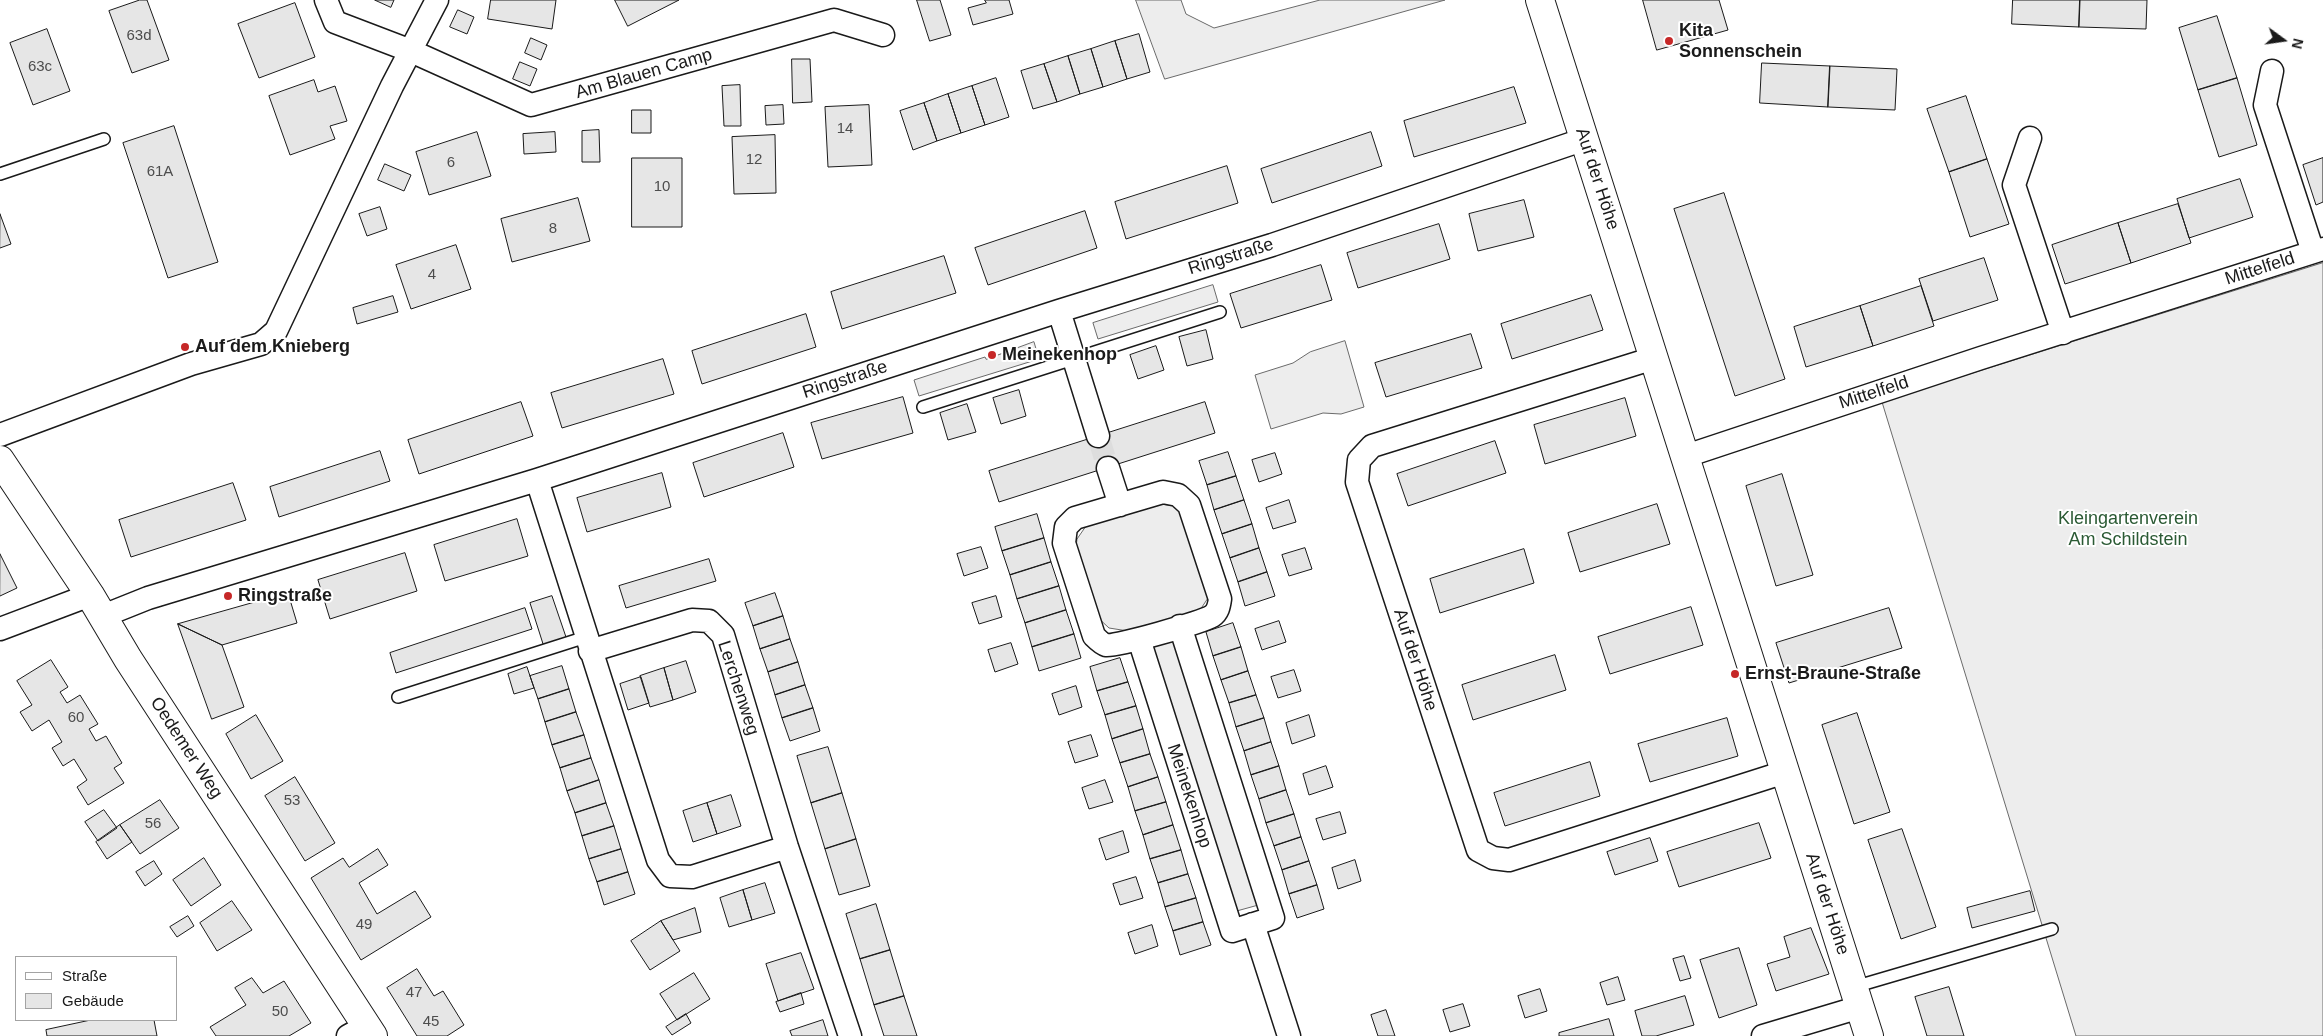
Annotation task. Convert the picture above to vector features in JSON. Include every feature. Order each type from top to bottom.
[{"type":"street","name":"Am Blauen Camp","points":[[326,0],[335,22],[410,51],[531,105],[834,20],[883,35]]},
{"type":"street","points":[[0,435],[191,364],[261,344],[276,331],[410,51],[437,0]]},
{"type":"street","name":"Auf der Höhe","points":[[1540,0],[1869,1036]]},
{"type":"street","name":"Mittelfeld","points":[[1686,456],[1981,358],[2318,250],[2265,105],[2272,71]]},
{"type":"street","points":[[2030,138],[2014,185],[2063,333]]},
{"type":"street","name":"Ringstraße","points":[[0,629],[97,606],[148,598],[537,480],[1059,311],[1272,245],[1585,139]]},
{"type":"street","points":[[1059,311],[1098,436]]},
{"type":"street","name":"Auf der Höhe","points":[[1654,358],[1372,446],[1359,460],[1357,482],[1478,850],[1492,858],[1509,860],[1785,772]]},
{"type":"street","name":"Oedemer Weg","points":[[0,460],[97,606],[362,1033]]},
{"type":"street","points":[[1108,468],[1120,505]]},
{"type":"street","points":[[537,480],[658,860],[670,876],[692,877],[787,847]]},
{"type":"street","points":[[1163,492],[1178,494],[1189,505],[1220,599],[1218,610],[1212,616],[1180,626],[1119,645],[1105,645],[1094,636],[1064,543],[1066,527],[1075,518],[1163,492]]},
{"type":"street","name":"Lerchenweg","points":[[588,644],[692,620],[709,621],[723,635],[787,847],[850,1036]]},
{"type":"street","name":"Meinekenhop","points":[[1139,639],[1232,931],[1273,918],[1180,626]]},
{"type":"street","points":[[1253,924],[1289,1036]]},
{"type":"street","points":[[1764,1036],[1857,997]]},
{"type":"lane","points":[[0,174],[104,139]]},
{"type":"lane","points":[[923,407],[1220,312]]},
{"type":"lane","points":[[398,698],[588,644]]},
{"type":"lane","points":[[1857,997],[2052,929]]},
{"type":"shaded area","points":[[1136,0],[1181,0],[1186,14],[1214,28],[1320,0],[1445,0],[1165,79]]},
{"type":"shaded area","name":"Kleingartenverein Am Schildstein","points":[[2323,263],[2323,1036],[2076,1036],[1882,402]]},
{"type":"shaded area","points":[[1213,285],[1218,302],[1098,339],[1093,323]]},
{"type":"shaded area","points":[[1345,341],[1364,407],[1341,414],[1323,413],[1271,429],[1255,375],[1293,363],[1310,352]]},
{"type":"shaded area","points":[[1034,342],[1039,359],[919,396],[914,380],[985,357],[986,359]]},
{"type":"shaded area","points":[[1160,504],[1175,506],[1186,516],[1208,584],[1208,598],[1200,610],[1128,631],[1109,628],[1095,615],[1075,556],[1077,539],[1086,526]]},
{"type":"shaded area","points":[[1178,634],[1262,904],[1233,912],[1148,644]]},
{"type":"building","points":[[140,0],[147,0],[169,60],[132,73],[109,11]]},
{"type":"building","points":[[375,0],[394,0],[391,7]]},
{"type":"building","points":[[491,0],[556,0],[552,29],[488,19]]},
{"type":"building","points":[[615,0],[679,0],[628,26]]},
{"type":"building","points":[[917,0],[940,0],[951,35],[930,41]]},
{"type":"building","points":[[985,0],[1009,0],[1013,14],[973,25],[968,8],[986,3]]},
{"type":"building","name":"Kita Sonnenschein","points":[[1643,0],[1719,0],[1728,30],[1657,50]]},
{"type":"building","points":[[2013,0],[2080,0],[2079,27],[2012,24]]},
{"type":"building","points":[[2080,0],[2147,0],[2146,29],[2079,27]]},
{"type":"building","points":[[295,3],[315,57],[259,78],[238,24]]},
{"type":"building","points":[[458,10],[474,17],[467,34],[450,27]]},
{"type":"building","points":[[2217,16],[2237,78],[2198,90],[2179,28]]},
{"type":"building","points":[[47,29],[70,91],[33,105],[10,43]]},
{"type":"building","points":[[1139,34],[1150,72],[1127,79],[1115,41]]},
{"type":"building","points":[[531,38],[547,45],[541,60],[525,53]]},
{"type":"building","points":[[1115,41],[1127,79],[1103,87],[1091,49]]},
{"type":"building","points":[[1091,49],[1103,87],[1080,94],[1068,56]]},
{"type":"building","points":[[1068,56],[1080,94],[1057,102],[1044,64]]},
{"type":"building","points":[[792,59],[810,59],[812,102],[793,103]]},
{"type":"building","points":[[520,62],[537,69],[530,86],[513,79]]},
{"type":"building","points":[[1762,63],[1830,66],[1828,107],[1760,103]]},
{"type":"building","points":[[1044,64],[1057,102],[1033,109],[1021,71]]},
{"type":"building","points":[[1830,66],[1897,69],[1895,110],[1828,107]]},
{"type":"building","points":[[996,78],[1009,117],[985,125],[972,86]]},
{"type":"building","points":[[2237,78],[2257,145],[2219,157],[2198,90]]},
{"type":"building","points":[[314,80],[318,92],[335,86],[347,121],[330,126],[335,139],[290,155],[269,96]]},
{"type":"building","points":[[740,85],[741,126],[724,126],[722,86]]},
{"type":"building","points":[[972,86],[985,125],[961,133],[948,94]]},
{"type":"building","points":[[1514,87],[1526,123],[1414,157],[1404,121]]},
{"type":"building","points":[[948,94],[961,133],[937,141],[924,103]]},
{"type":"building","points":[[1966,96],[1987,159],[1949,172],[1927,109]]},
{"type":"building","points":[[924,103],[937,141],[913,150],[900,111]]},
{"type":"building","points":[[783,105],[784,124],[766,125],[765,106]]},
{"type":"building","points":[[869,105],[872,165],[828,167],[825,107]]},
{"type":"building","points":[[632,110],[651,110],[651,133],[632,133]]},
{"type":"building","points":[[174,126],[218,262],[168,278],[123,143]]},
{"type":"building","points":[[599,130],[600,162],[582,162],[582,131]]},
{"type":"building","points":[[477,132],[491,176],[429,195],[416,152]]},
{"type":"building","points":[[555,132],[556,152],[524,154],[523,134]]},
{"type":"building","points":[[1371,132],[1382,166],[1272,203],[1261,169]]},
{"type":"building","points":[[775,135],[776,193],[734,194],[732,137]]},
{"type":"building","points":[[632,158],[682,158],[682,227],[632,227]]},
{"type":"building","points":[[2323,158],[2323,202],[2316,205],[2303,165]]},
{"type":"building","points":[[1987,159],[2009,224],[1970,237],[1949,172]]},
{"type":"building","points":[[385,164],[411,175],[404,191],[378,180]]},
{"type":"building","points":[[1227,166],[1238,203],[1126,239],[1115,202]]},
{"type":"building","points":[[2240,179],[2253,217],[2189,238],[2177,199]]},
{"type":"building","points":[[1724,193],[1785,379],[1735,396],[1674,209]]},
{"type":"building","points":[[578,198],[590,241],[512,262],[501,219]]},
{"type":"building","points":[[1524,200],[1534,237],[1478,251],[1469,214]]},
{"type":"building","points":[[2178,204],[2191,243],[2131,263],[2118,223]]},
{"type":"building","points":[[380,207],[387,229],[367,236],[359,214]]},
{"type":"building","points":[[1085,211],[1097,248],[988,285],[975,248]]},
{"type":"building","points":[[0,214],[11,244],[0,248]]},
{"type":"building","points":[[2118,223],[2131,263],[2065,284],[2052,245]]},
{"type":"building","points":[[1439,224],[1450,259],[1358,288],[1347,253]]},
{"type":"building","points":[[456,245],[471,289],[411,309],[396,265]]},
{"type":"building","points":[[944,256],[956,293],[842,329],[831,292]]},
{"type":"building","points":[[1984,258],[1998,300],[1933,321],[1919,279]]},
{"type":"building","points":[[1321,265],[1332,300],[1241,328],[1230,294]]},
{"type":"building","points":[[1921,286],[1934,326],[1873,346],[1860,306]]},
{"type":"building","points":[[1591,295],[1603,330],[1512,359],[1501,324]]},
{"type":"building","points":[[393,296],[398,312],[357,324],[353,308]]},
{"type":"building","points":[[1860,306],[1873,346],[1806,367],[1794,327]]},
{"type":"building","points":[[806,314],[816,347],[702,384],[692,351]]},
{"type":"building","points":[[1206,330],[1213,359],[1187,366],[1179,337]]},
{"type":"building","points":[[1471,334],[1482,368],[1386,397],[1375,363]]},
{"type":"building","points":[[1156,346],[1164,370],[1138,379],[1130,355]]},
{"type":"building","points":[[663,359],[674,394],[562,428],[551,393]]},
{"type":"building","points":[[1019,390],[1026,416],[1001,424],[993,398]]},
{"type":"building","points":[[903,397],[913,433],[822,459],[811,423]]},
{"type":"building","points":[[1625,398],[1636,436],[1545,464],[1534,425]]},
{"type":"building","points":[[521,402],[533,436],[419,474],[408,440]]},
{"type":"building","points":[[1205,402],[1215,433],[999,502],[989,471]]},
{"type":"building","points":[[967,404],[976,432],[948,440],[940,413]]},
{"type":"building","points":[[783,433],[794,467],[704,497],[693,463]]},
{"type":"building","points":[[1495,441],[1506,473],[1408,506],[1397,474]]},
{"type":"building","points":[[380,451],[390,481],[279,517],[270,487]]},
{"type":"building","points":[[1228,452],[1236,476],[1207,485],[1199,461]]},
{"type":"building","points":[[1275,453],[1282,474],[1259,482],[1252,460]]},
{"type":"building","points":[[662,473],[671,507],[587,532],[577,498]]},
{"type":"building","points":[[1782,474],[1813,575],[1776,586],[1746,486]]},
{"type":"building","points":[[1236,476],[1244,500],[1214,510],[1207,485]]},
{"type":"building","points":[[233,483],[246,520],[131,557],[119,520]]},
{"type":"building","points":[[1244,500],[1252,524],[1222,534],[1214,510]]},
{"type":"building","points":[[1289,500],[1296,522],[1273,529],[1266,508]]},
{"type":"building","points":[[1657,504],[1670,544],[1580,572],[1568,533]]},
{"type":"building","points":[[1037,514],[1044,538],[1002,551],[995,527]]},
{"type":"building","points":[[517,519],[528,556],[445,581],[434,545]]},
{"type":"building","points":[[1252,524],[1259,548],[1230,558],[1222,534]]},
{"type":"building","points":[[1044,538],[1051,562],[1010,575],[1002,551]]},
{"type":"building","points":[[981,547],[988,568],[964,576],[957,554]]},
{"type":"building","points":[[1259,548],[1267,572],[1238,582],[1230,558]]},
{"type":"building","points":[[1305,548],[1312,569],[1289,576],[1282,555]]},
{"type":"building","points":[[1524,549],[1534,583],[1440,613],[1430,579]]},
{"type":"building","points":[[405,553],[417,591],[330,619],[318,580]]},
{"type":"building","points":[[0,554],[17,588],[0,596]]},
{"type":"building","points":[[709,559],[716,581],[626,608],[619,586]]},
{"type":"building","points":[[1051,562],[1059,586],[1017,599],[1010,575]]},
{"type":"building","points":[[1267,572],[1275,596],[1245,606],[1238,582]]},
{"type":"building","points":[[1059,586],[1066,610],[1025,623],[1017,599]]},
{"type":"building","points":[[288,593],[297,623],[222,645],[178,624]]},
{"type":"building","points":[[775,593],[783,616],[753,626],[745,603]]},
{"type":"building","points":[[552,596],[567,640],[544,647],[530,603]]},
{"type":"building","points":[[996,596],[1002,617],[979,624],[972,603]]},
{"type":"building","points":[[1691,607],[1703,645],[1610,674],[1598,637]]},
{"type":"building","points":[[525,608],[532,629],[396,673],[390,653]]},
{"type":"building","points":[[1889,608],[1902,648],[1789,683],[1776,643]]},
{"type":"building","points":[[1066,610],[1074,634],[1032,647],[1025,623]]},
{"type":"building","points":[[783,616],[790,639],[760,649],[753,626]]},
{"type":"building","points":[[1279,621],[1286,642],[1262,650],[1255,629]]},
{"type":"building","points":[[1233,623],[1241,647],[1213,656],[1206,632]]},
{"type":"building","points":[[178,624],[222,645],[244,707],[212,719]]},
{"type":"building","points":[[1074,634],[1081,658],[1039,671],[1032,647]]},
{"type":"building","points":[[790,639],[798,662],[768,672],[760,649]]},
{"type":"building","points":[[1011,643],[1018,664],[995,672],[988,650]]},
{"type":"building","points":[[1241,647],[1248,671],[1221,680],[1213,656]]},
{"type":"building","points":[[1555,655],[1566,690],[1473,720],[1462,685]]},
{"type":"building","points":[[1120,658],[1128,682],[1097,691],[1090,667]]},
{"type":"building","points":[[51,660],[68,687],[60,692],[67,703],[80,695],[98,724],[89,729],[96,741],[106,736],[122,763],[114,768],[124,783],[88,805],[77,787],[87,780],[74,759],[63,766],[52,748],[62,742],[49,720],[32,731],[20,712],[32,705],[17,681]]},
{"type":"building","points":[[686,661],[696,692],[673,700],[664,668]]},
{"type":"building","points":[[798,662],[805,685],[775,695],[768,672]]},
{"type":"building","points":[[562,666],[569,689],[538,699],[530,676]]},
{"type":"building","points":[[527,667],[534,688],[514,694],[508,674]]},
{"type":"building","points":[[664,668],[673,700],[650,707],[640,676]]},
{"type":"building","points":[[1294,670],[1301,691],[1278,698],[1271,677]]},
{"type":"building","points":[[1248,671],[1256,695],[1229,703],[1221,680]]},
{"type":"building","points":[[641,677],[649,703],[628,710],[620,684]]},
{"type":"building","points":[[1128,682],[1136,706],[1105,715],[1097,691]]},
{"type":"building","points":[[805,685],[813,708],[782,718],[775,695]]},
{"type":"building","points":[[1076,686],[1082,707],[1059,715],[1052,694]]},
{"type":"building","points":[[569,689],[576,712],[545,722],[538,699]]},
{"type":"building","points":[[1256,695],[1264,718],[1236,727],[1229,703]]},
{"type":"building","points":[[1136,706],[1143,729],[1112,739],[1105,715]]},
{"type":"building","points":[[813,708],[820,731],[790,741],[782,718]]},
{"type":"building","points":[[576,712],[584,735],[552,745],[545,722]]},
{"type":"building","points":[[1857,713],[1890,812],[1854,824],[1822,725]]},
{"type":"building","points":[[256,715],[283,761],[251,779],[226,734]]},
{"type":"building","points":[[1309,715],[1315,736],[1292,744],[1286,723]]},
{"type":"building","points":[[1264,718],[1271,742],[1244,751],[1236,727]]},
{"type":"building","points":[[1727,718],[1738,756],[1650,782],[1638,744]]},
{"type":"building","points":[[1143,729],[1150,754],[1120,763],[1112,739]]},
{"type":"building","points":[[584,735],[591,758],[560,768],[552,745]]},
{"type":"building","points":[[1091,735],[1098,756],[1075,763],[1068,742]]},
{"type":"building","points":[[1271,742],[1279,766],[1251,775],[1244,751]]},
{"type":"building","points":[[828,747],[842,793],[811,803],[797,756]]},
{"type":"building","points":[[1150,754],[1158,777],[1128,787],[1120,763]]},
{"type":"building","points":[[591,758],[599,780],[567,791],[560,768]]},
{"type":"building","points":[[1590,762],[1600,796],[1505,826],[1494,793]]},
{"type":"building","points":[[1279,766],[1286,790],[1259,799],[1251,775]]},
{"type":"building","points":[[1326,766],[1333,787],[1309,795],[1303,774]]},
{"type":"building","points":[[295,777],[335,843],[305,861],[265,796]]},
{"type":"building","points":[[1158,777],[1166,802],[1135,811],[1128,787]]},
{"type":"building","points":[[599,780],[606,803],[575,813],[567,791]]},
{"type":"building","points":[[1105,780],[1113,802],[1089,809],[1082,788]]},
{"type":"building","points":[[1286,790],[1294,814],[1266,823],[1259,799]]},
{"type":"building","points":[[842,793],[856,839],[825,849],[811,803]]},
{"type":"building","points":[[731,795],[741,826],[717,834],[707,803]]},
{"type":"building","points":[[160,800],[179,828],[140,854],[120,825]]},
{"type":"building","points":[[1166,802],[1173,825],[1143,835],[1135,811]]},
{"type":"building","points":[[606,803],[614,826],[582,836],[575,813]]},
{"type":"building","points":[[707,803],[717,834],[693,842],[683,811]]},
{"type":"building","points":[[104,810],[117,828],[98,841],[85,822]]},
{"type":"building","points":[[1340,812],[1346,833],[1323,840],[1316,819]]},
{"type":"building","points":[[1294,814],[1301,837],[1274,846],[1266,823]]},
{"type":"building","points":[[1759,823],[1771,858],[1679,887],[1667,852]]},
{"type":"building","points":[[120,825],[132,842],[107,859],[96,842]]},
{"type":"building","points":[[1173,825],[1181,850],[1150,859],[1143,835]]},
{"type":"building","points":[[614,826],[621,849],[589,859],[582,836]]},
{"type":"building","points":[[1902,829],[1936,927],[1901,939],[1868,840]]},
{"type":"building","points":[[1123,831],[1129,852],[1106,860],[1099,839]]},
{"type":"building","points":[[1301,837],[1309,861],[1282,870],[1274,846]]},
{"type":"building","points":[[1650,838],[1658,861],[1615,875],[1607,852]]},
{"type":"building","points":[[856,839],[870,886],[839,895],[825,849]]},
{"type":"building","points":[[378,849],[388,865],[359,883],[377,914],[415,891],[431,917],[361,960],[311,878],[343,858],[349,867]]},
{"type":"building","points":[[621,849],[628,872],[597,882],[589,859]]},
{"type":"building","points":[[1181,850],[1188,874],[1158,883],[1150,859]]},
{"type":"building","points":[[204,858],[221,885],[191,906],[173,880]]},
{"type":"building","points":[[1355,860],[1361,881],[1338,889],[1332,868]]},
{"type":"building","points":[[154,861],[162,874],[145,886],[136,872]]},
{"type":"building","points":[[1309,861],[1317,885],[1289,894],[1282,870]]},
{"type":"building","points":[[628,872],[635,894],[604,905],[597,882]]},
{"type":"building","points":[[1188,874],[1196,898],[1165,907],[1158,883]]},
{"type":"building","points":[[1136,877],[1143,898],[1120,905],[1113,884]]},
{"type":"building","points":[[765,883],[775,913],[752,920],[743,890]]},
{"type":"building","points":[[1317,885],[1324,909],[1297,918],[1289,894]]},
{"type":"building","points":[[743,890],[752,920],[729,927],[720,898]]},
{"type":"building","points":[[2030,891],[2035,911],[1972,928],[1967,908]]},
{"type":"building","points":[[1196,898],[1203,922],[1173,931],[1165,907]]},
{"type":"building","points":[[232,901],[252,930],[217,951],[200,923]]},
{"type":"building","points":[[876,904],[890,950],[860,959],[846,914]]},
{"type":"building","points":[[695,908],[701,932],[673,940],[661,921]]},
{"type":"building","points":[[188,916],[194,926],[177,937],[170,927]]},
{"type":"building","points":[[661,921],[680,951],[650,970],[631,941]]},
{"type":"building","points":[[1203,922],[1211,945],[1180,955],[1173,931]]},
{"type":"building","points":[[1152,925],[1158,946],[1135,954],[1128,933]]},
{"type":"building","points":[[1811,928],[1829,974],[1776,991],[1767,964],[1790,957],[1784,937]]},
{"type":"building","points":[[1739,948],[1757,1005],[1719,1018],[1700,960]]},
{"type":"building","points":[[890,950],[904,996],[874,1005],[860,959]]},
{"type":"building","points":[[801,953],[814,989],[778,1001],[766,964]]},
{"type":"building","points":[[1684,956],[1691,978],[1680,981],[1673,959]]},
{"type":"building","points":[[417,969],[434,996],[443,991],[464,1025],[447,1036],[417,1036],[387,988]]},
{"type":"building","points":[[694,973],[710,999],[677,1020],[660,994]]},
{"type":"building","points":[[1618,977],[1625,1000],[1607,1005],[1600,983]]},
{"type":"building","points":[[252,978],[263,993],[284,981],[311,1023],[289,1036],[216,1036],[210,1027],[246,1005],[235,988]]},
{"type":"building","points":[[1949,987],[1964,1036],[1927,1036],[1915,997]]},
{"type":"building","points":[[1540,989],[1547,1011],[1525,1018],[1518,996]]},
{"type":"building","points":[[801,993],[804,1004],[780,1012],[776,1002]]},
{"type":"building","points":[[904,996],[917,1036],[884,1036],[874,1005]]},
{"type":"building","points":[[1685,996],[1694,1025],[1656,1036],[1642,1036],[1635,1011]]},
{"type":"building","points":[[1463,1004],[1470,1026],[1450,1032],[1443,1010]]},
{"type":"building","points":[[1386,1010],[1395,1036],[1378,1036],[1371,1015]]},
{"type":"building","points":[[686,1014],[691,1023],[672,1035],[666,1027]]},
{"type":"building","points":[[1609,1019],[1614,1036],[1559,1036],[1559,1033]]},
{"type":"building","points":[[823,1020],[828,1036],[792,1036],[790,1031]]},
{"type":"building","points":[[86,1021],[154,1021],[157,1036],[47,1036],[46,1030]]},
{"type":"tunnel","points":[[1098,436],[1108,468]]},
{"type":"place","name":"Kita Sonnenschein","points":[[1669,41]]},
{"type":"place","name":"Auf dem Knieberg","points":[[185,347]]},
{"type":"place","name":"Meinekenhop","points":[[992,355]]},
{"type":"place","name":"Ringstraße","points":[[228,596]]},
{"type":"place","name":"Ernst-Braune-Straße","points":[[1735,674]]}]
